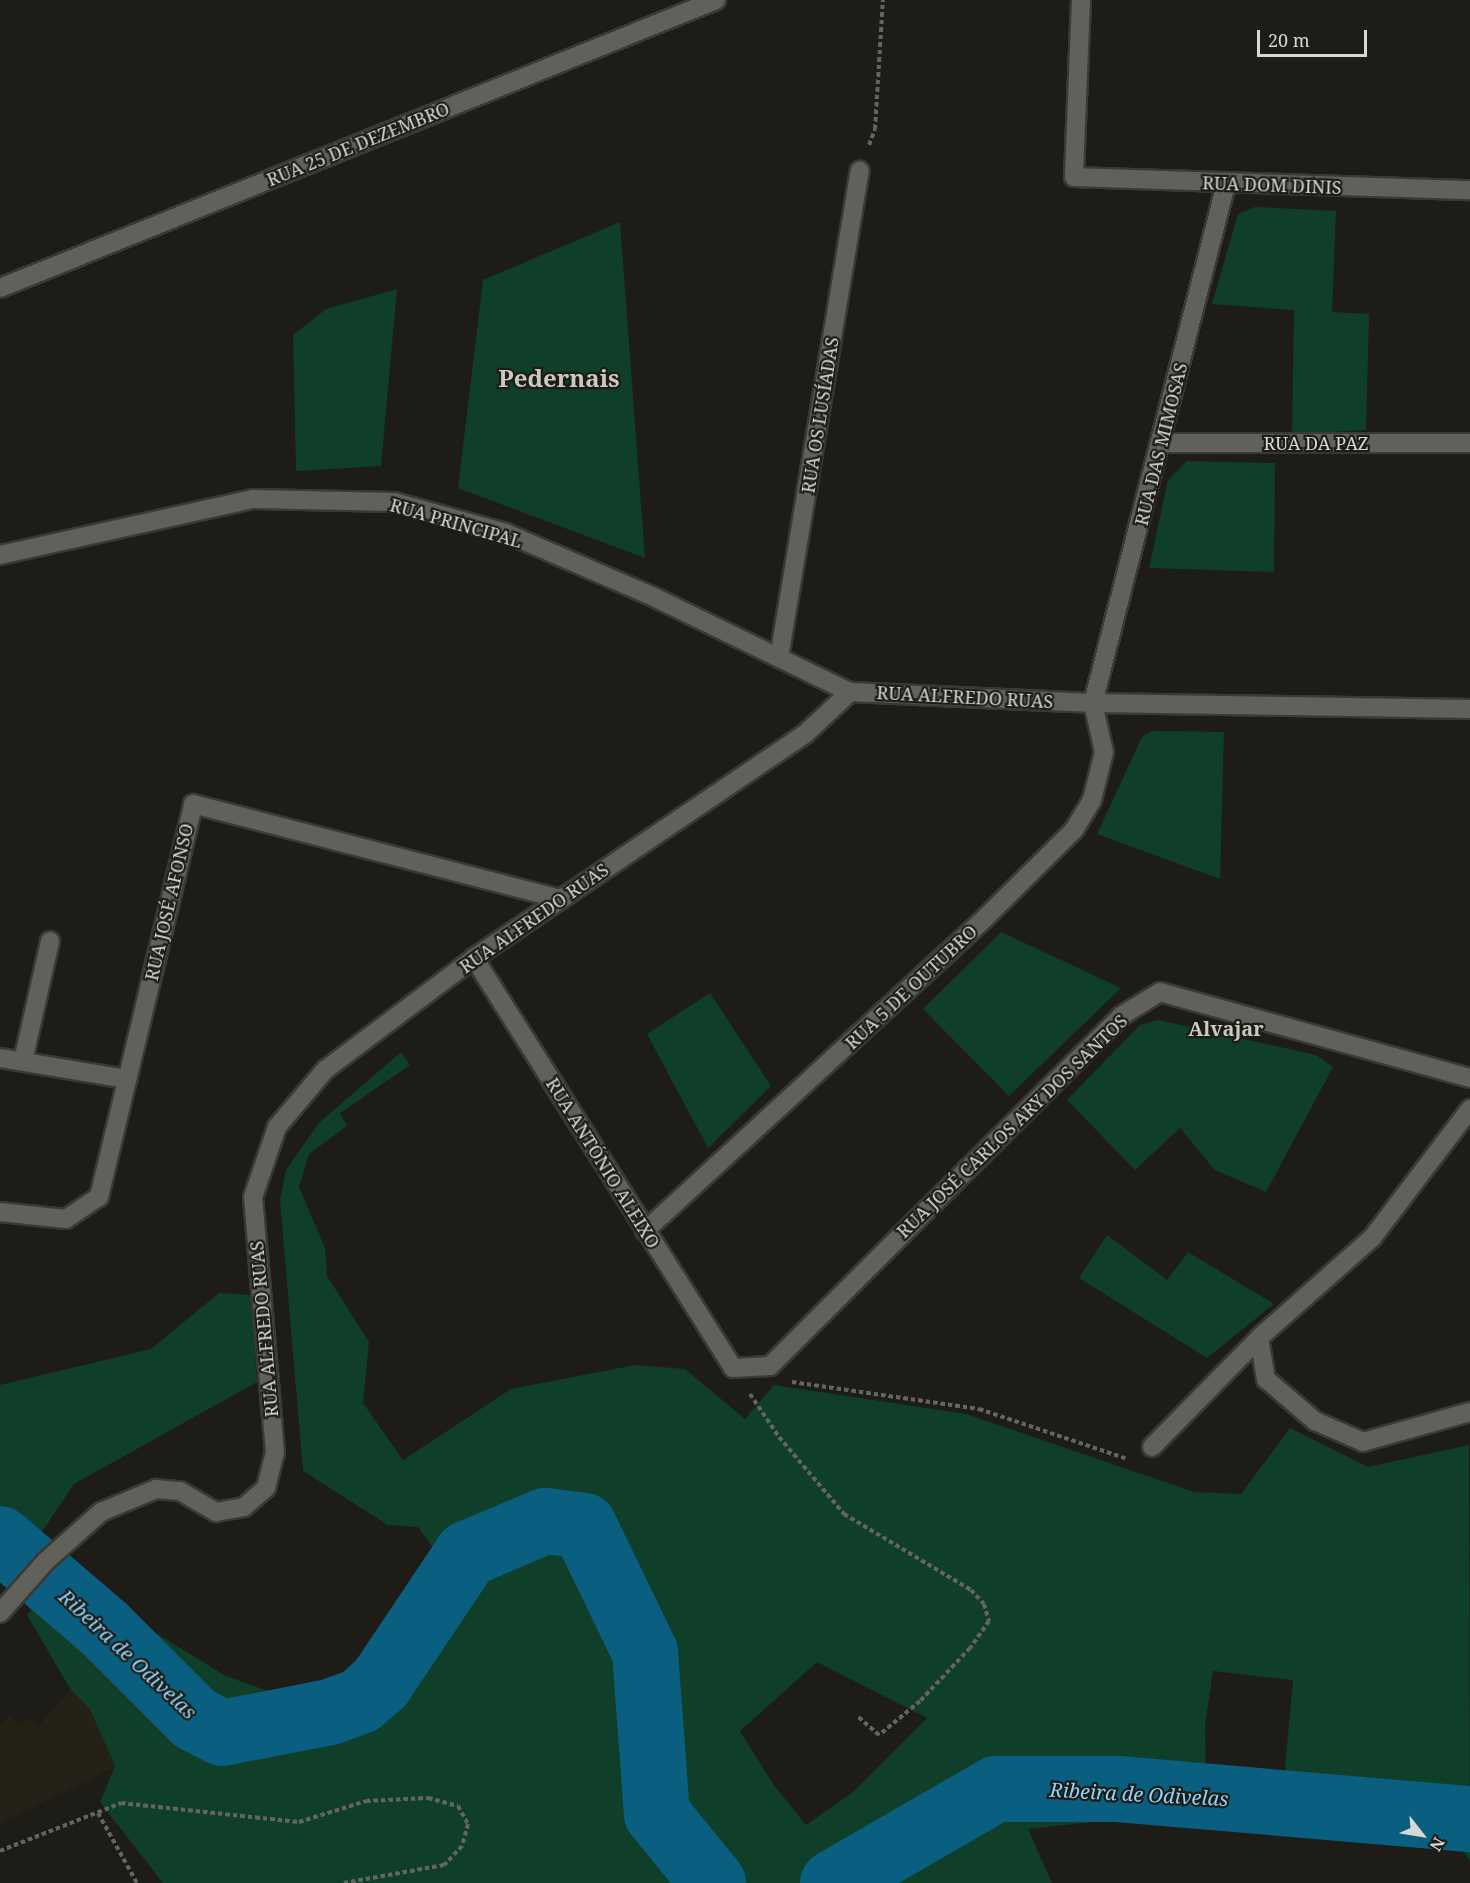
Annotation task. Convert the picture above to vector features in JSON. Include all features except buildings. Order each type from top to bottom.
[{"type":"street","name":"RUA 25 DE DEZEMBRO","points":[[0,288],[716,0]]},
{"type":"street","name":"RUA DOM DINIS","points":[[1081,0],[1074,177],[1226,184],[1470,190]]},
{"type":"street","name":"RUA OS LUSÍADAS","points":[[779,658],[860,171]]},
{"type":"street","name":"RUA DAS MIMOSAS","points":[[1093,703],[1162,443],[1226,184]]},
{"type":"street","name":"RUA DA PAZ","points":[[1162,443],[1470,443]]},
{"type":"street","name":"RUA PRINCIPAL","points":[[0,555],[253,499],[394,502],[506,533],[656,598],[850,692]]},
{"type":"street","name":"RUA ALFREDO RUAS","points":[[6,1607],[46,1561],[101,1512],[156,1489],[180,1491],[216,1512],[244,1507],[266,1488],[275,1453],[253,1197],[277,1127],[325,1070],[474,958],[805,734],[850,692],[1093,703],[1470,709]]},
{"type":"street","name":"RUA 5 DE OUTUBRO","points":[[645,1231],[984,919],[1074,830],[1092,800],[1104,752],[1093,703]]},
{"type":"street","name":"RUA JOSÉ AFONSO","points":[[0,1212],[66,1219],[99,1197],[193,804],[561,899]]},
{"type":"street","points":[[22,1060],[50,941]]},
{"type":"street","name":"RUA ANTÓNIO ALEIXO","points":[[474,958],[733,1368]]},
{"type":"street","name":"RUA JOSÉ CARLOS ARY DOS SANTOS","points":[[770,1366],[1121,1016],[1160,992],[1470,1078]]},
{"type":"street","points":[[0,1058],[127,1079]]},
{"type":"street","points":[[1152,1446],[1259,1338],[1373,1237],[1470,1109]]},
{"type":"street","points":[[1259,1338],[1266,1379],[1315,1421],[1363,1442],[1470,1412]]},
{"type":"street","points":[[733,1368],[770,1366]]},
{"type":"path","points":[[860,171],[875,129],[883,0]]},
{"type":"path","points":[[770,1366],[796,1385],[980,1409],[1135,1462],[1152,1446]]},
{"type":"path","points":[[733,1368],[779,1437],[844,1514],[971,1590],[984,1604],[989,1621],[970,1648],[920,1701],[879,1735],[856,1715]]},
{"type":"path","points":[[0,1851],[121,1803],[299,1822],[366,1801],[428,1798],[458,1806],[468,1824],[462,1846],[444,1865],[344,1883]]},
{"type":"path","points":[[98,1813],[137,1883]]},
{"type":"shaded area","points":[[71,1690],[90,1709],[115,1767],[0,1823],[0,1725],[9,1715],[19,1725],[28,1718],[38,1726]]},
{"type":"green space","points":[[1255,207],[1336,211],[1332,312],[1369,314],[1366,430],[1292,434],[1294,310],[1212,304],[1238,214]]},
{"type":"green space","points":[[620,222],[645,558],[458,488],[483,280]]},
{"type":"green space","points":[[397,289],[381,466],[296,471],[293,335],[326,309]]},
{"type":"green space","points":[[1187,461],[1275,463],[1274,572],[1149,568],[1168,480]]},
{"type":"green space","points":[[1152,731],[1224,732],[1220,879],[1097,834],[1142,737]]},
{"type":"green space","points":[[1001,932],[1121,988],[1009,1096],[923,1009]]},
{"type":"green space","points":[[710,993],[771,1086],[708,1148],[647,1034]]},
{"type":"green space","points":[[1158,1020],[1316,1055],[1333,1067],[1266,1192],[1215,1170],[1180,1128],[1135,1170],[1067,1100],[1140,1025]]},
{"type":"green space","points":[[401,1052],[410,1065],[340,1113],[347,1126],[309,1154],[299,1187],[325,1248],[327,1276],[369,1342],[363,1403],[403,1460],[511,1389],[635,1365],[685,1369],[745,1419],[774,1385],[966,1414],[1194,1492],[1241,1494],[1290,1428],[1368,1467],[1469,1445],[1470,1861],[1451,1834],[1118,1819],[1028,1829],[1052,1883],[163,1883],[100,1802],[115,1766],[90,1709],[71,1690],[27,1615],[61,1575],[226,1676],[285,1697],[328,1687],[403,1612],[444,1563],[418,1527],[388,1525],[303,1471],[280,1200],[286,1170],[319,1123]],"holes":[[[817,1662],[927,1718],[853,1792],[806,1825],[773,1784],[740,1731]],[[1213,1671],[1293,1680],[1284,1779],[1206,1777],[1205,1726]]]},
{"type":"green space","points":[[1107,1235],[1167,1280],[1188,1252],[1274,1304],[1207,1358],[1079,1278]]},
{"type":"green space","points":[[219,1293],[251,1295],[257,1382],[74,1484],[31,1548],[0,1583],[0,1385],[151,1349]]},
{"type":"waterway","name":"Ribeira de Odivelas","points":[[0,1539],[105,1629],[195,1719],[222,1733],[330,1712],[360,1701],[380,1684],[467,1554],[545,1521],[584,1526],[645,1652],[657,1814],[713,1883]]},
{"type":"waterway","name":"Ribeira de Odivelas","points":[[833,1883],[996,1789],[1118,1789],[1470,1819]]},
{"type":"district","name":"Pedernais","points":[[559,378]]},
{"type":"district","name":"Alvajar","points":[[1226,1028]]}]
